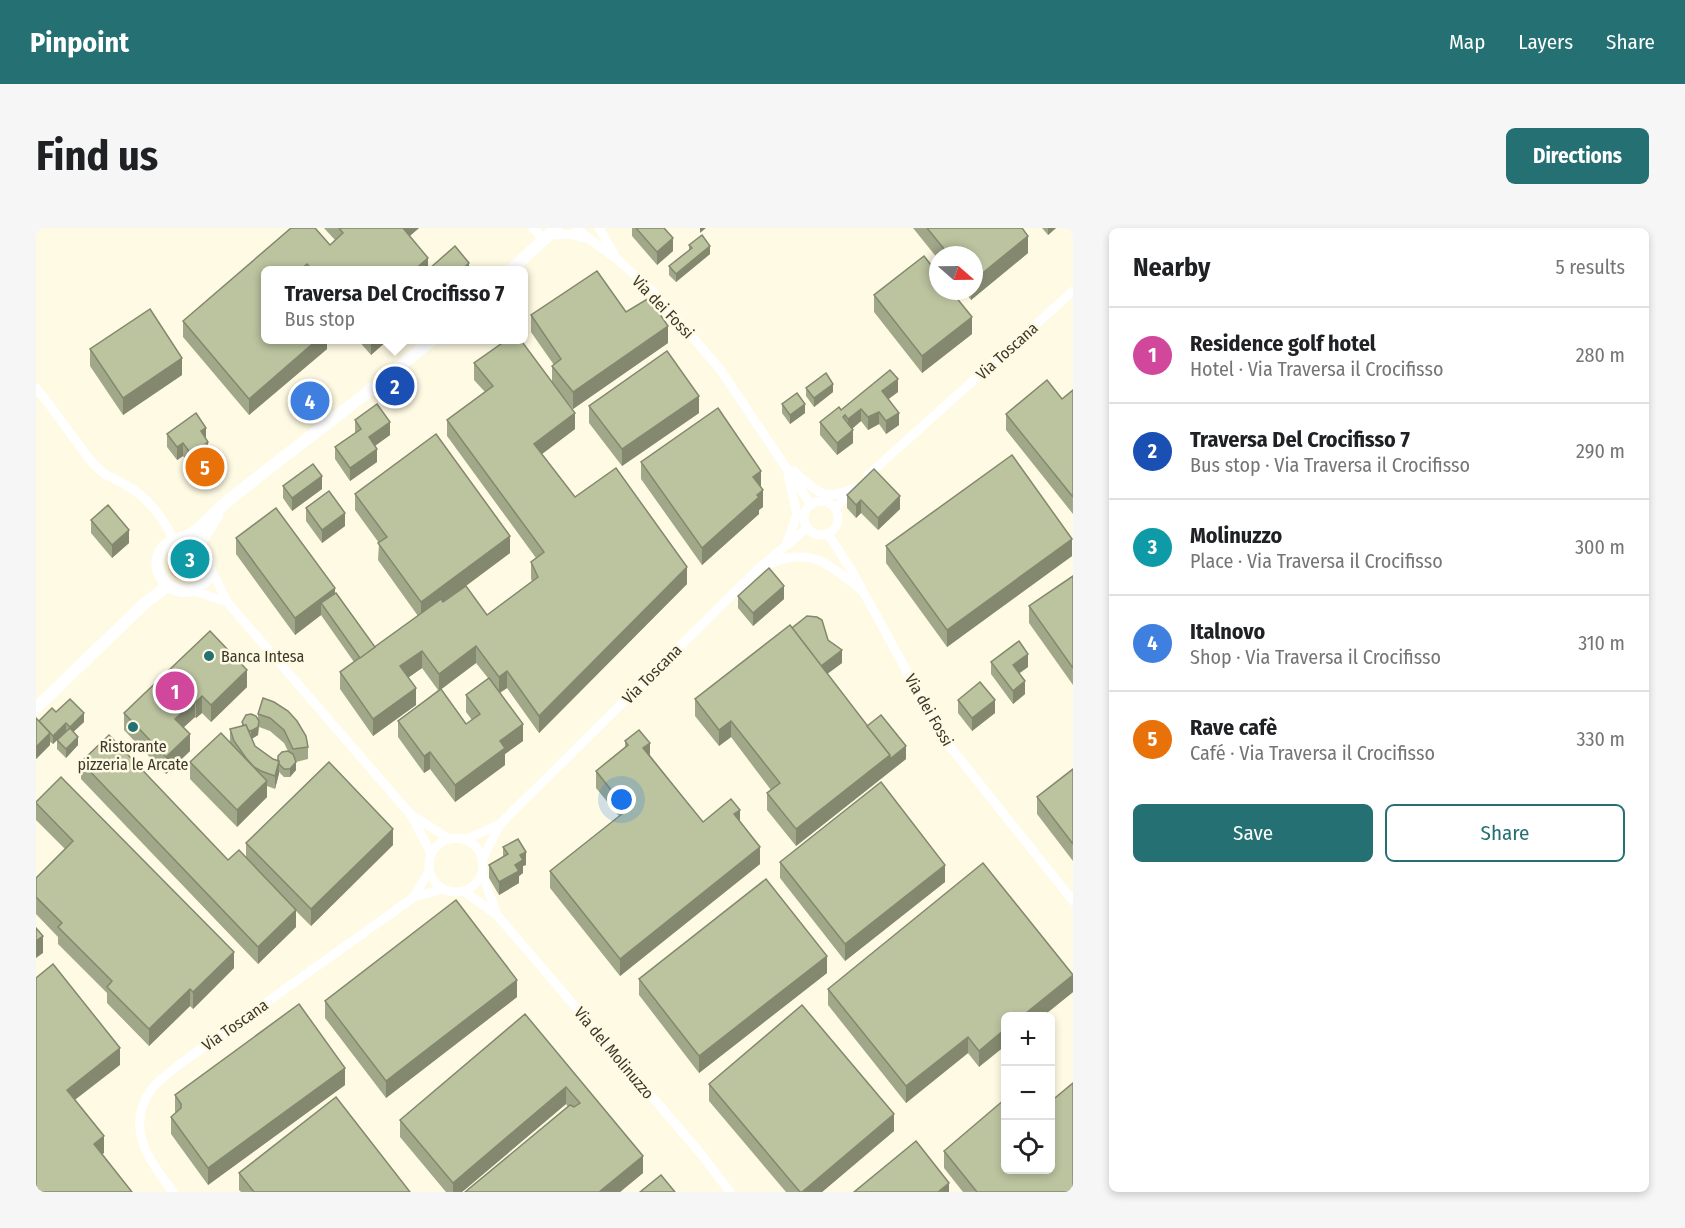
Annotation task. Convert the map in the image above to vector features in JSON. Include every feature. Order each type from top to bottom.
[{"type":"street","points":[[515,266],[549,234],[533,228]]},
{"type":"street","name":"Via dei Fossi","points":[[577,228],[617,259],[651,290],[720,369],[811,505]]},
{"type":"street","name":"Via dei Fossi","points":[[599,228],[617,259]]},
{"type":"street","name":"Via dei Fossi","points":[[549,234],[570,234],[588,238]]},
{"type":"street","name":"Via Toscana","points":[[835,508],[858,484],[1073,291]]},
{"type":"street","points":[[227,602],[192,590],[177,590],[168,586],[158,572],[160,552],[178,539],[193,533],[225,504],[426,344]]},
{"type":"street","points":[[36,388],[92,462],[107,477],[124,483],[139,493],[161,515],[178,539],[200,543],[209,558],[210,567],[227,602],[411,815],[431,853]]},
{"type":"street","points":[[785,464],[818,494],[832,495],[844,492],[858,484]]},
{"type":"street","points":[[785,464],[797,515],[786,545]]},
{"type":"street","points":[[816,502],[826,502],[835,508],[837,522],[828,534],[814,534],[807,528],[804,518],[811,505],[816,502]]},
{"type":"street","points":[[200,543],[225,504]]},
{"type":"street","name":"Via Toscana","points":[[483,858],[500,824],[758,569],[807,528]]},
{"type":"street","name":"Via dei Fossi","points":[[828,534],[863,592],[944,739],[1073,901]]},
{"type":"street","points":[[758,569],[784,557],[802,556],[821,560],[863,592]]},
{"type":"street","points":[[192,590],[204,581],[210,567]]},
{"type":"street","points":[[145,603],[158,572]]},
{"type":"street","points":[[36,708],[145,603],[168,586]]},
{"type":"street","points":[[411,815],[448,838]]},
{"type":"street","name":"Via Toscana","points":[[467,840],[500,824]]},
{"type":"street","points":[[461,837],[467,840],[474,844],[483,858],[482,873],[478,881],[464,891],[450,892],[437,884],[429,871],[431,853],[441,841],[448,838],[461,837]]},
{"type":"street","name":"Via Toscana","points":[[414,897],[429,871]]},
{"type":"street","name":"Via del Molinuzzo","points":[[482,873],[497,915]]},
{"type":"street","name":"Via Toscana","points":[[173,1192],[150,1162],[142,1142],[139,1122],[142,1104],[153,1088],[180,1064],[414,897],[443,889]]},
{"type":"street","name":"Via del Molinuzzo","points":[[464,891],[497,915],[701,1154],[730,1192]]},
{"type":"green space","points":[[184,548],[195,553],[200,564],[195,575],[184,580],[173,575],[168,564],[173,553]]},
{"type":"building","points":[[291,228],[315,228],[330,245],[343,233],[339,228],[403,228],[428,258],[419,266],[309,266],[307,264],[305,266],[261,266],[261,344],[312,344],[249,399],[183,321]]},
{"type":"building","points":[[636,228],[664,228],[673,238],[657,252]]},
{"type":"building","points":[[927,228],[1022,228],[1028,236],[983,273],[983,246],[942,246]]},
{"type":"building","points":[[702,235],[710,246],[676,274],[669,266],[692,248],[689,245]]},
{"type":"building","points":[[455,246],[469,263],[466,266],[432,266]]},
{"type":"building","points":[[924,256],[929,262],[929,300],[958,300],[972,317],[922,356],[874,295]]},
{"type":"building","points":[[597,271],[626,312],[649,298],[668,326],[573,392],[552,366],[561,359],[531,315]]},
{"type":"building","points":[[150,309],[182,358],[123,398],[90,349]]},
{"type":"building","points":[[501,344],[524,344],[575,413],[534,444],[575,497],[616,468],[687,567],[539,716],[507,671],[499,677],[476,646],[439,674],[422,651],[400,666],[416,688],[373,719],[340,672],[441,599],[443,602],[466,586],[487,615],[538,577],[531,562],[544,552],[447,420],[493,386],[474,363]]},
{"type":"building","points":[[667,351],[699,396],[622,449],[589,406]]},
{"type":"building","points":[[890,370],[898,379],[882,391],[899,413],[886,421],[879,412],[868,417],[861,409],[848,419],[845,415],[843,417],[853,430],[837,443],[820,422],[839,407],[841,410]]},
{"type":"building","points":[[826,373],[833,384],[814,398],[806,388]]},
{"type":"building","points":[[1047,380],[1062,399],[1073,390],[1073,497],[1006,414]]},
{"type":"building","points":[[797,393],[805,404],[790,415],[782,404]]},
{"type":"building","points":[[377,404],[390,422],[369,437],[377,449],[350,468],[335,447],[361,429],[355,420]]},
{"type":"building","points":[[718,408],[761,471],[753,477],[763,490],[757,495],[759,497],[702,548],[641,462]]},
{"type":"building","points":[[196,413],[206,428],[201,431],[208,442],[191,454],[183,443],[177,447],[167,434]]},
{"type":"building","points":[[436,434],[510,536],[421,602],[378,543],[387,537],[355,494]]},
{"type":"building","points":[[1012,455],[1072,539],[947,630],[886,546]]},
{"type":"building","points":[[313,464],[322,476],[292,498],[283,486]]},
{"type":"building","points":[[874,469],[900,496],[878,518],[861,500],[856,505],[847,495]]},
{"type":"building","points":[[329,491],[345,513],[322,530],[306,508]]},
{"type":"building","points":[[108,505],[129,530],[112,545],[91,520]]},
{"type":"building","points":[[276,508],[335,588],[295,618],[236,538]]},
{"type":"building","points":[[769,568],[784,586],[753,613],[738,596]]},
{"type":"building","points":[[1073,576],[1073,668],[1029,606]]},
{"type":"building","points":[[336,593],[375,647],[360,658],[321,603]]},
{"type":"building","points":[[807,616],[822,620],[828,640],[842,650],[821,666],[792,628]]},
{"type":"building","points":[[790,625],[890,755],[796,829],[767,793],[780,783],[731,721],[719,730],[695,699]]},
{"type":"building","points":[[210,631],[247,670],[211,705],[202,696],[175,719],[190,734],[166,757],[124,713]]},
{"type":"building","points":[[1019,641],[1028,654],[1013,665],[1025,681],[1013,691],[991,662]]},
{"type":"building","points":[[489,678],[523,724],[500,741],[505,748],[455,785],[430,752],[424,756],[398,721],[441,689],[466,724],[480,714],[466,695]]},
{"type":"building","points":[[980,682],[995,700],[972,718],[958,700]]},
{"type":"building","points":[[263,698],[288,711],[306,736],[308,747],[293,749],[284,730],[270,718],[258,714]]},
{"type":"building","points":[[70,699],[84,713],[70,727],[66,723],[53,736],[39,721],[52,708],[56,712]]},
{"type":"building","points":[[251,714],[259,721],[258,727],[251,731],[242,722],[246,715]]},
{"type":"building","points":[[881,715],[906,746],[890,759],[890,755],[867,726]]},
{"type":"building","points":[[36,718],[50,733],[36,747]]},
{"type":"building","points":[[246,725],[255,746],[279,761],[275,776],[254,767],[234,741],[230,729]]},
{"type":"building","points":[[70,728],[78,737],[66,749],[57,740]]},
{"type":"building","points":[[639,730],[650,743],[643,748],[703,822],[731,799],[740,810],[734,814],[760,847],[620,959],[550,871],[627,810],[596,771],[628,745],[625,741]]},
{"type":"building","points":[[221,733],[267,781],[237,810],[190,762]]},
{"type":"building","points":[[109,735],[228,860],[239,850],[296,910],[258,947],[81,762]]},
{"type":"building","points":[[288,751],[293,754],[296,762],[290,769],[284,769],[279,764],[278,756]]},
{"type":"building","points":[[329,762],[393,829],[311,909],[246,843]]},
{"type":"building","points":[[1073,769],[1073,844],[1037,797]]},
{"type":"building","points":[[61,777],[234,952],[193,992],[190,989],[149,1029],[107,987],[112,981],[58,927],[62,923],[36,897],[36,878],[73,841],[36,803]]},
{"type":"building","points":[[881,782],[945,865],[845,944],[780,862]]},
{"type":"building","points":[[518,839],[526,852],[520,855],[523,860],[515,865],[519,871],[499,882],[489,865],[508,854],[503,847]]},
{"type":"building","points":[[983,863],[1073,975],[1027,1012],[1001,1012],[1001,1032],[979,1051],[968,1037],[906,1086],[828,989]]},
{"type":"building","points":[[766,879],[827,956],[699,1056],[639,979]]},
{"type":"building","points":[[456,900],[517,980],[386,1081],[325,1001]]},
{"type":"building","points":[[36,928],[43,936],[36,941]]},
{"type":"building","points":[[53,964],[120,1048],[67,1090],[104,1136],[94,1144],[132,1192],[36,1192],[36,978]]},
{"type":"building","points":[[299,1004],[345,1068],[208,1168],[171,1117],[181,1108],[175,1095]]},
{"type":"building","points":[[802,1005],[894,1114],[800,1192],[709,1084]]},
{"type":"building","points":[[525,1014],[643,1156],[599,1192],[465,1192],[570,1105],[574,1107],[580,1103],[566,1087],[453,1183],[400,1120]]},
{"type":"building","points":[[1073,1083],[1073,1192],[977,1192],[944,1151],[1001,1102],[1001,1174],[1055,1174],[1055,1098]]},
{"type":"building","points":[[336,1097],[410,1192],[254,1192],[239,1173]]},
{"type":"building","points":[[916,1141],[949,1183],[938,1192],[854,1192]]},
{"type":"building","points":[[661,1175],[675,1192],[640,1192]]},
{"type":"place","name":"Traversa Del Crocifisso 7","points":[[395,386]]},
{"type":"place","name":"Italnovo","points":[[310,401]]},
{"type":"place","name":"Rave cafè","points":[[205,467]]},
{"type":"place","name":"Molinuzzo","points":[[190,559]]},
{"type":"place","name":"Banca Intesa","points":[[209,656]]},
{"type":"place","name":"Residence golf hotel","points":[[175,691]]},
{"type":"place","name":"Ristorante pizzeria le Arcate","points":[[133,727]]}]
